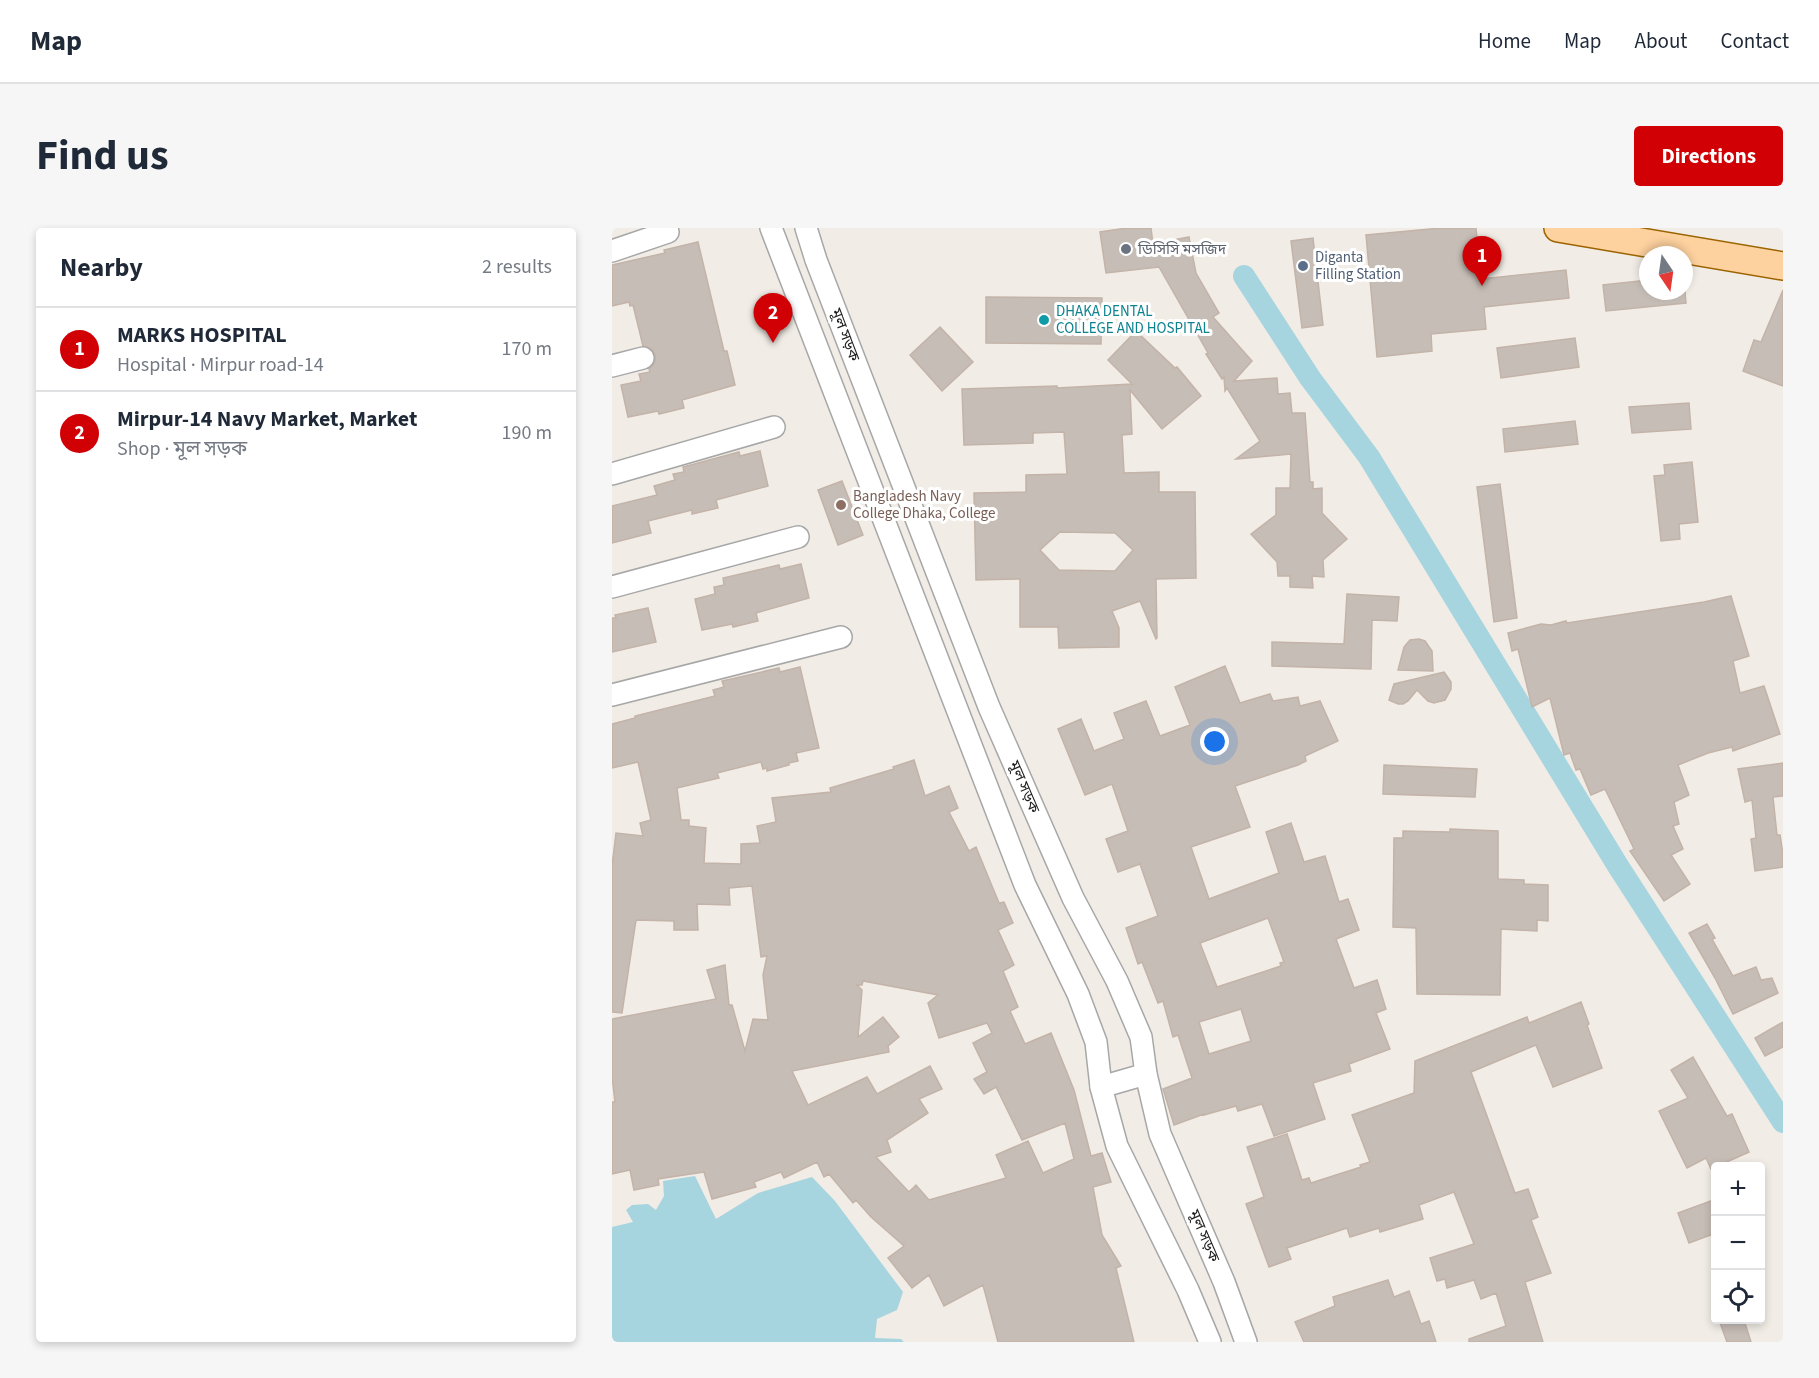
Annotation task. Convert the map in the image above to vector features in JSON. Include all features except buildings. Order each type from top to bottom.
[{"type":"main road","points":[[1558,228],[1783,266]]},
{"type":"street","name":"মূল সড়ক","points":[[771,228],[1025,885],[1078,994],[1096,1042],[1101,1087],[1117,1146],[1188,1290],[1210,1342]]},
{"type":"street","name":"মূল সড়ক","points":[[806,228],[816,260],[989,707],[1072,898],[1117,981],[1141,1037],[1146,1074],[1160,1134],[1224,1282],[1245,1342]]},
{"type":"street","points":[[618,249],[662,234]]},
{"type":"street","points":[[612,366],[638,359]]},
{"type":"street","points":[[612,474],[774,427]]},
{"type":"street","points":[[612,587],[793,538]]},
{"type":"street","points":[[612,695],[840,637]]},
{"type":"street","points":[[1101,1087],[1146,1074]]},
{"type":"water","points":[[695,1176],[716,1219],[758,1193],[812,1177],[835,1201],[903,1292],[897,1310],[877,1319],[875,1338],[901,1339],[904,1342],[612,1342],[612,1227],[633,1222],[626,1210],[632,1205],[648,1204],[656,1210],[664,1196],[663,1181]]},
{"type":"waterway","points":[[1244,276],[1310,378],[1369,457],[1618,866],[1783,1122]]},
{"type":"place","name":"ডিসিসি মসজিদ","points":[[1126,249]]},
{"type":"place","name":"Diganta Filling Station","points":[[1303,266]]},
{"type":"place","name":"MARKS HOSPITAL","points":[[1482,286]]},
{"type":"place","name":"DHAKA DENTAL COLLEGE AND HOSPITAL","points":[[1044,320]]},
{"type":"place","name":"Mirpur-14 Navy Market, Market","points":[[773,343]]},
{"type":"place","name":"Bangladesh Navy College Dhaka, College","points":[[841,505]]}]
